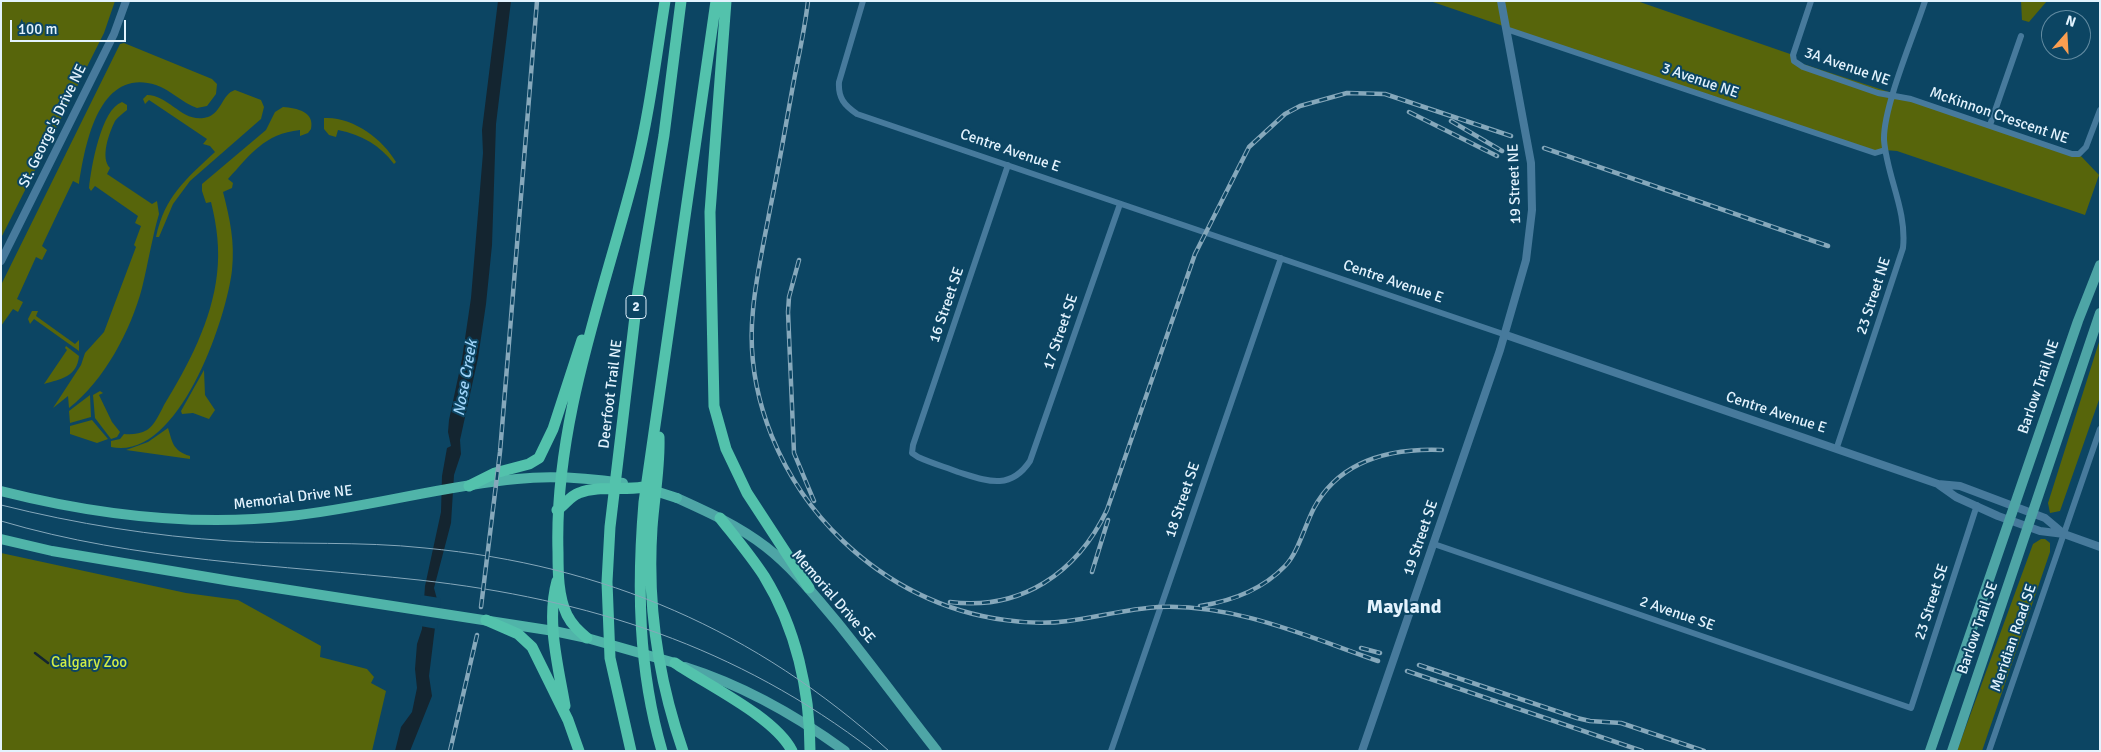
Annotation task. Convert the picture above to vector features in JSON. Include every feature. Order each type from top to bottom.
[{"type":"highway","points":[[587,638],[574,626],[567,616],[559,577],[557,510],[559,477],[572,406],[646,122],[665,1]]},
{"type":"highway","name":"Deerfoot Trail NE","points":[[631,751],[612,674],[607,614],[610,527],[638,291],[676,53],[681,1]]},
{"type":"highway","points":[[662,751],[647,685],[640,612],[644,502],[716,1]]},
{"type":"highway","points":[[726,1],[710,212],[714,406],[726,450],[747,492],[809,588]]},
{"type":"highway","points":[[516,473],[539,458],[544,450],[616,239]]},
{"type":"highway","points":[[658,415],[660,456],[652,528],[651,595],[655,640],[664,683],[683,751]]},
{"type":"highway","points":[[469,486],[495,473],[516,473],[559,477],[628,490],[643,488]]},
{"type":"highway","points":[[557,510],[572,497],[593,484]]},
{"type":"highway","name":"Memorial Drive NE","points":[[1,491],[100,512],[169,520],[214,521],[291,516],[469,486]]},
{"type":"highway","name":"Memorial Drive SE","points":[[643,488],[676,498]]},
{"type":"highway","points":[[720,518],[763,575],[784,616],[804,680],[809,715],[810,751]]},
{"type":"highway","points":[[1,539],[52,551],[231,582],[374,602],[587,638],[675,663],[762,718],[792,751]]},
{"type":"highway","points":[[559,577],[551,602],[568,720]]},
{"type":"highway","points":[[486,620],[518,634],[532,647],[568,720],[579,751]]},
{"type":"main road","name":"Barlow Trail NE","points":[[2010,520],[2078,321],[2100,265]]},
{"type":"main road","points":[[2033,514],[2100,313]]},
{"type":"main road","name":"Memorial Drive SE","points":[[676,498],[720,518],[767,548],[809,588],[868,660],[937,751]]},
{"type":"main road","name":"Barlow Trail SE","points":[[1952,751],[2033,514]]},
{"type":"main road","name":"Barlow Trail SE","points":[[1930,751],[2010,520]]},
{"type":"main road","points":[[675,663],[734,685],[802,722],[845,751]]},
{"type":"street","name":"St. George's Drive NE","points":[[1,261],[114,34],[126,1]]},
{"type":"street","name":"Centre Avenue E","points":[[863,1],[839,82],[842,102],[857,114],[1506,334],[1938,484],[1960,486],[2044,518],[2064,534]]},
{"type":"street","name":"19 Street NE","points":[[1501,1],[1527,133],[1532,190],[1531,230],[1526,260],[1506,334]]},
{"type":"street","name":"3A Avenue NE","points":[[1811,1],[1793,55],[1794,61],[1803,67],[1893,95]]},
{"type":"street","name":"23 Street NE","points":[[1836,447],[1903,248],[1903,220],[1885,150],[1885,126],[1893,95],[1925,1]]},
{"type":"street","name":"3 Avenue NE","points":[[1506,29],[1875,153],[1885,150]]},
{"type":"street","points":[[1990,125],[2021,36]]},
{"type":"street","name":"McKinnon Crescent NE","points":[[1893,95],[1990,125],[2072,154],[2079,154],[2086,147],[2100,110]]},
{"type":"street","name":"16 Street SE","points":[[1008,165],[912,453],[926,460],[996,482],[1017,476],[1025,468]]},
{"type":"street","name":"17 Street SE","points":[[1025,468],[1033,453],[1120,204]]},
{"type":"street","name":"18 Street SE","points":[[1111,751],[1281,258]]},
{"type":"street","name":"19 Street SE","points":[[1362,751],[1506,334]]},
{"type":"street","name":"Meridian Road SE","points":[[1989,751],[2100,429]]},
{"type":"street","name":"Centre Avenue E","points":[[1938,484],[1956,497],[1977,504],[2010,520],[2029,527],[2064,534],[2100,546]]},
{"type":"street","name":"23 Street SE","points":[[1911,708],[1977,504]]},
{"type":"street","name":"2 Avenue SE","points":[[1434,544],[1911,708]]},
{"type":"green space","points":[[1,1],[115,1],[104,33],[1,238]]},
{"type":"green space","points":[[1430,1],[1637,1],[1793,55],[1794,61],[2079,154],[2099,175],[2085,215],[1897,151],[1885,150],[1875,153]]},
{"type":"green space","points":[[2021,1],[2047,1],[2029,22],[2022,20]]},
{"type":"green space","points":[[124,43],[212,79],[217,84],[216,94],[207,106],[197,108],[161,87],[136,83],[120,88],[108,98],[98,114],[91,131],[85,150],[79,184],[73,181],[42,246],[47,250],[42,260],[36,257],[17,299],[23,302],[18,312],[13,309],[1,326],[1,285],[120,44]]},
{"type":"green space","points":[[235,90],[261,100],[264,107],[261,119],[190,181],[173,204],[159,237],[156,237],[165,210],[171,199],[186,180],[215,152],[210,146],[203,144],[207,139],[149,100],[145,104],[143,99],[147,95],[155,96],[184,114],[199,118],[213,115],[227,95]]},
{"type":"green space","points":[[122,102],[127,105],[127,110],[115,121],[110,132],[106,158],[110,168],[107,174],[152,204],[157,201],[159,214],[137,304],[115,354],[94,384],[82,397],[69,408],[68,396],[53,408],[81,365],[85,353],[104,332],[136,247],[134,245],[141,226],[135,223],[138,216],[95,186],[91,191],[89,188],[98,140],[108,116]]},
{"type":"green space","points":[[283,107],[294,108],[308,115],[312,123],[311,129],[308,133],[300,136],[300,130],[288,132],[267,141],[251,154],[228,179],[233,183],[232,188],[223,192],[231,231],[233,250],[232,270],[221,320],[195,382],[178,410],[158,432],[136,446],[111,447],[111,441],[120,439],[124,434],[133,434],[147,430],[157,419],[190,359],[210,308],[217,274],[217,238],[211,202],[206,203],[202,184],[266,130],[275,112]]},
{"type":"green space","points":[[324,118],[335,118],[345,121],[366,131],[383,145],[396,162],[394,164],[383,151],[363,138],[338,130],[336,137],[329,135],[324,129]]},
{"type":"green space","points":[[32,311],[38,311],[36,316],[75,344],[79,340],[79,351],[34,319],[30,324],[28,319]]},
{"type":"green space","points":[[2100,339],[2100,397],[2060,511],[2050,513],[2048,503]]},
{"type":"green space","points":[[66,346],[79,356],[75,369],[67,376],[44,384],[67,350]]},
{"type":"green space","points":[[204,370],[205,395],[215,410],[209,419],[193,413],[182,414],[181,411]]},
{"type":"green space","points":[[100,391],[103,393],[99,395],[112,422],[120,432],[117,437],[111,439],[95,418],[93,395]]},
{"type":"green space","points":[[90,395],[91,417],[70,423],[69,411]]},
{"type":"green space","points":[[92,420],[108,439],[97,443],[70,434],[70,426]]},
{"type":"green space","points":[[168,428],[176,448],[190,456],[190,459],[126,450],[148,442]]},
{"type":"green space","points":[[2041,539],[2045,539],[2050,543],[2050,552],[1982,751],[1957,751],[2033,544]]},
{"type":"green space","name":"Calgary Zoo","points":[[1,553],[186,593],[238,600],[321,646],[320,657],[367,669],[374,677],[371,683],[386,691],[372,751],[1,751]]},
{"type":"water","name":"Nose Creek","points":[[498,1],[511,1],[496,124],[492,245],[486,304],[478,358],[460,440],[461,454],[454,475],[451,523],[434,588],[438,603],[429,676],[432,696],[410,751],[395,751],[401,727],[412,712],[417,688],[415,669],[417,644],[422,629],[425,586],[441,512],[442,476],[447,448],[451,446],[448,432],[449,420],[462,359],[471,298],[483,153],[482,130]]},
{"type":"pier","points":[[421,595],[440,598],[441,610],[437,629],[420,626]]},
{"type":"waterway","points":[[35,653],[48,663]]},
{"type":"tram line","points":[[1,505],[58,518],[172,536],[230,541],[425,548],[491,557],[555,570],[616,588],[674,610],[731,638],[785,671],[838,708],[889,751]]},
{"type":"tram line","points":[[1,521],[104,545],[156,553],[482,588],[542,600],[601,615],[658,633],[714,656],[768,683],[821,714],[873,751]]},
{"type":"railway","points":[[481,607],[500,452],[537,1]]},
{"type":"railway","points":[[808,1],[804,31],[758,272],[753,310],[752,342],[761,406],[772,436],[785,465],[802,493],[821,518],[860,556],[898,583],[939,603],[982,616],[1044,623],[1158,607],[1214,610],[1298,632],[1378,661]]},
{"type":"railway","points":[[950,602],[976,603],[1000,600],[1023,593],[1044,583],[1063,569],[1080,552],[1095,532],[1107,510],[1195,254],[1249,147],[1285,114],[1300,106],[1347,93],[1385,94],[1511,136]]},
{"type":"railway","points":[[1409,112],[1497,156]]},
{"type":"railway","points":[[1451,121],[1502,151]]},
{"type":"railway","points":[[1544,148],[1828,246]]},
{"type":"railway","points":[[799,260],[789,297],[788,312],[794,453],[814,501]]},
{"type":"railway","points":[[1200,606],[1224,601],[1246,593],[1267,582],[1285,566],[1294,554],[1314,508],[1338,478],[1352,468],[1369,460],[1404,451],[1442,450]]},
{"type":"railway","points":[[1092,572],[1108,520]]},
{"type":"railway","points":[[450,751],[477,635]]},
{"type":"railway","points":[[1361,648],[1380,653]]},
{"type":"railway","points":[[1419,665],[1577,718],[1590,721],[1621,723],[1704,751]]},
{"type":"railway","points":[[1407,671],[1642,751]]},
{"type":"district","name":"Mayland","points":[[1404,608]]}]
